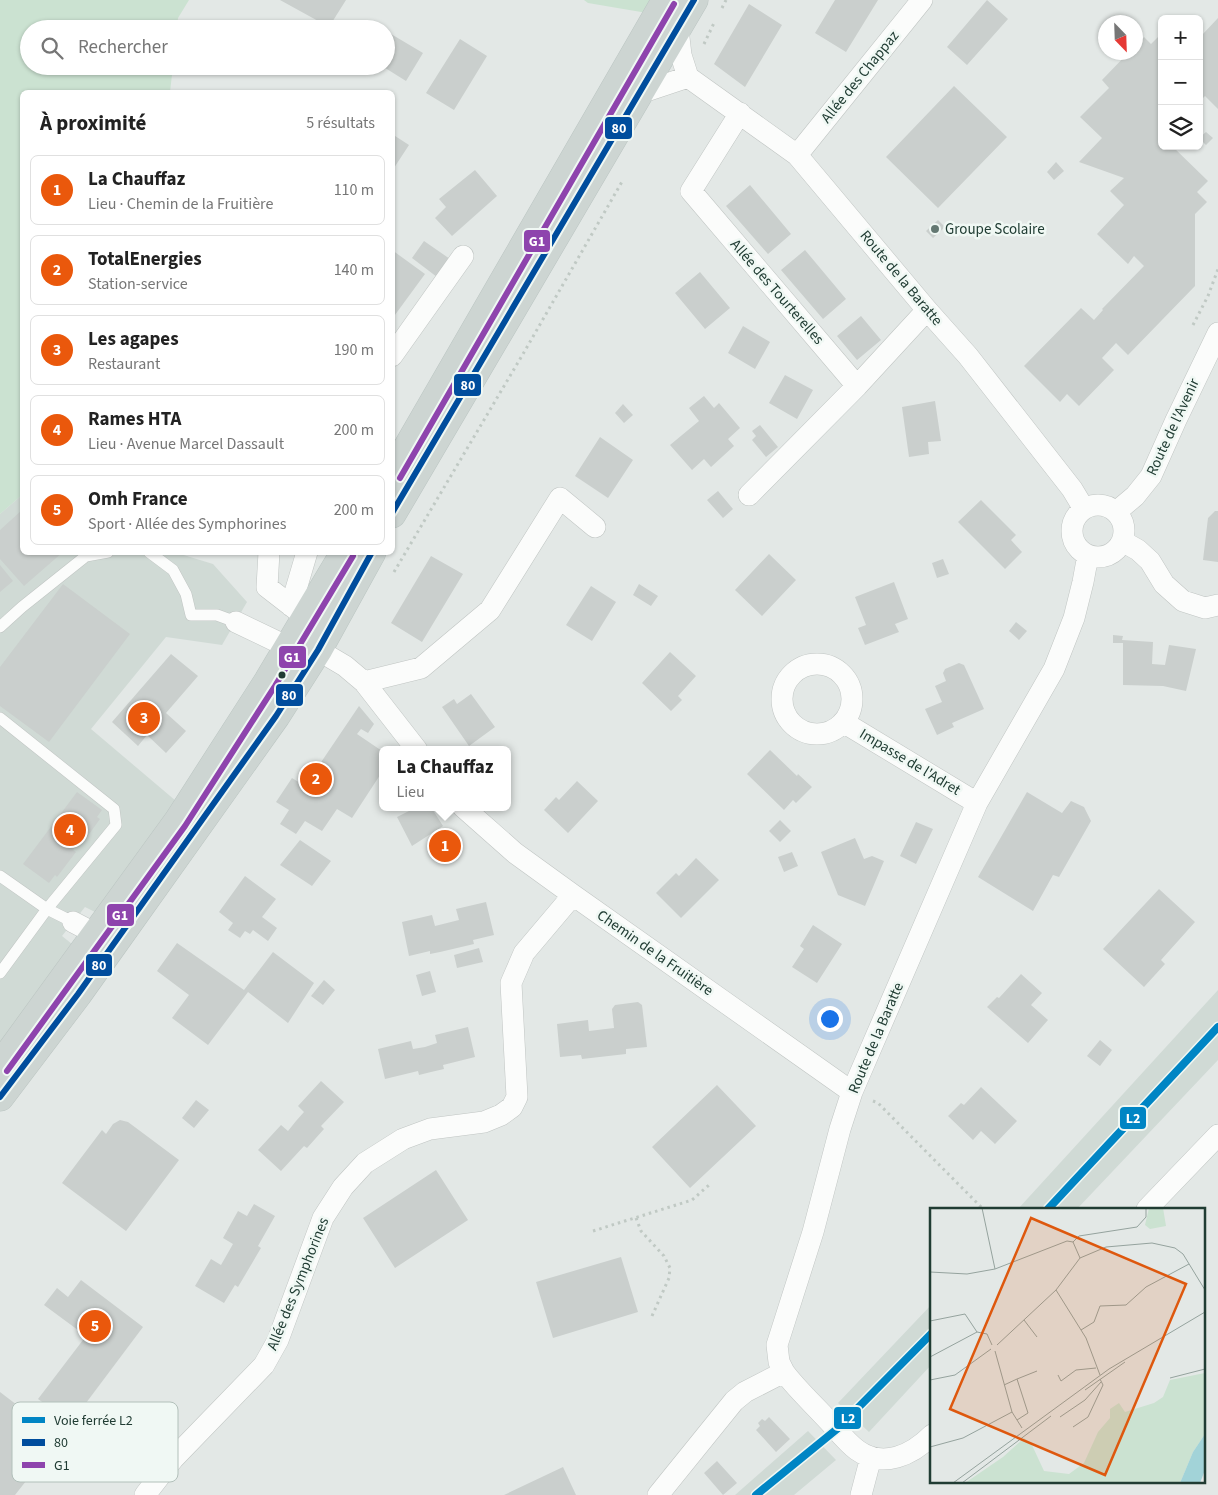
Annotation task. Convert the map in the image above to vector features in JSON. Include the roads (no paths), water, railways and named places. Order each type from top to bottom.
[{"type":"main road","points":[[395,469],[666,0]]},
{"type":"main road","points":[[395,509],[694,0]]},
{"type":"main road","points":[[0,1066],[84,928],[178,821],[288,647],[299,612],[343,555]]},
{"type":"main road","points":[[0,1097],[78,994],[276,716],[318,650],[370,555]]},
{"type":"street","name":"Allée des Chappaz","points":[[797,155],[922,0]]},
{"type":"street","points":[[640,93],[688,77],[681,55],[678,29]]},
{"type":"street","name":"Route de la Baratte","points":[[688,77],[797,155],[968,356],[1072,489],[1084,509]]},
{"type":"street","name":"Allée des Tourterelles","points":[[740,113],[691,191],[857,386]]},
{"type":"street","points":[[395,352],[463,256]]},
{"type":"street","points":[[749,496],[857,386],[927,310]]},
{"type":"street","name":"Route de l'Avenir","points":[[1116,512],[1135,496],[1151,476],[1218,333]]},
{"type":"street","points":[[364,682],[421,668],[490,610],[560,498],[595,528]]},
{"type":"street","points":[[1097,504],[1108,506],[1116,512],[1122,520],[1124,530],[1122,541],[1116,550],[1107,556],[1097,557],[1079,550],[1074,542],[1072,532],[1074,522],[1079,513],[1087,507],[1097,504]]},
{"type":"street","points":[[1122,541],[1138,550],[1150,561],[1164,584],[1183,601],[1205,608],[1218,605]]},
{"type":"street","points":[[269,555],[267,587],[299,612]]},
{"type":"street","points":[[299,612],[307,555]]},
{"type":"street","name":"Route de la Baratte","points":[[784,1372],[779,1362],[777,1345],[813,1232],[840,1129],[852,1092],[976,803],[1054,669],[1074,618],[1088,555]]},
{"type":"street","points":[[236,622],[288,647]]},
{"type":"street","points":[[318,650],[345,666],[364,682],[414,746]]},
{"type":"street","name":"Impasse de l'Adret","points":[[843,722],[976,803]]},
{"type":"street","name":"Chemin de la Fruitière","points":[[467,811],[515,853],[852,1092]]},
{"type":"street","name":"Allée des Symphorines","points":[[178,1453],[264,1365],[278,1340],[322,1218],[343,1187],[365,1163],[404,1138],[430,1129],[484,1122],[501,1115],[512,1106],[516,1097],[511,983],[524,953],[573,895]]},
{"type":"street","points":[[1148,1208],[1218,1135]]},
{"type":"street","points":[[658,1495],[734,1401],[745,1392],[784,1372],[855,1449],[871,1457],[889,1459],[906,1456],[920,1447],[930,1437]]},
{"type":"street","points":[[861,1495],[871,1457]]},
{"type":"street","name":"Allée des Symphorines","points":[[145,1495],[155,1482]]},
{"type":"lane","points":[[0,627],[86,556],[92,555]]},
{"type":"lane","points":[[152,555],[173,570],[186,594],[191,615],[217,614],[236,622]]},
{"type":"lane","points":[[0,718],[114,809],[116,825],[47,909],[0,973]]},
{"type":"lane","points":[[0,876],[47,909],[84,928]]},
{"type":"rail line","name":"L2","points":[[1049,1208],[1218,1027]]},
{"type":"rail line","name":"L2","points":[[756,1495],[837,1429],[930,1335]]},
{"type":"place","name":"Groupe Scolaire","points":[[935,229]]},
{"type":"place","name":"Les agapes","points":[[144,718]]},
{"type":"place","name":"TotalEnergies","points":[[316,779]]},
{"type":"place","name":"Rames HTA","points":[[70,830]]},
{"type":"place","name":"La Chauffaz","points":[[445,846]]},
{"type":"place","name":"Omh France","points":[[95,1326]]}]
